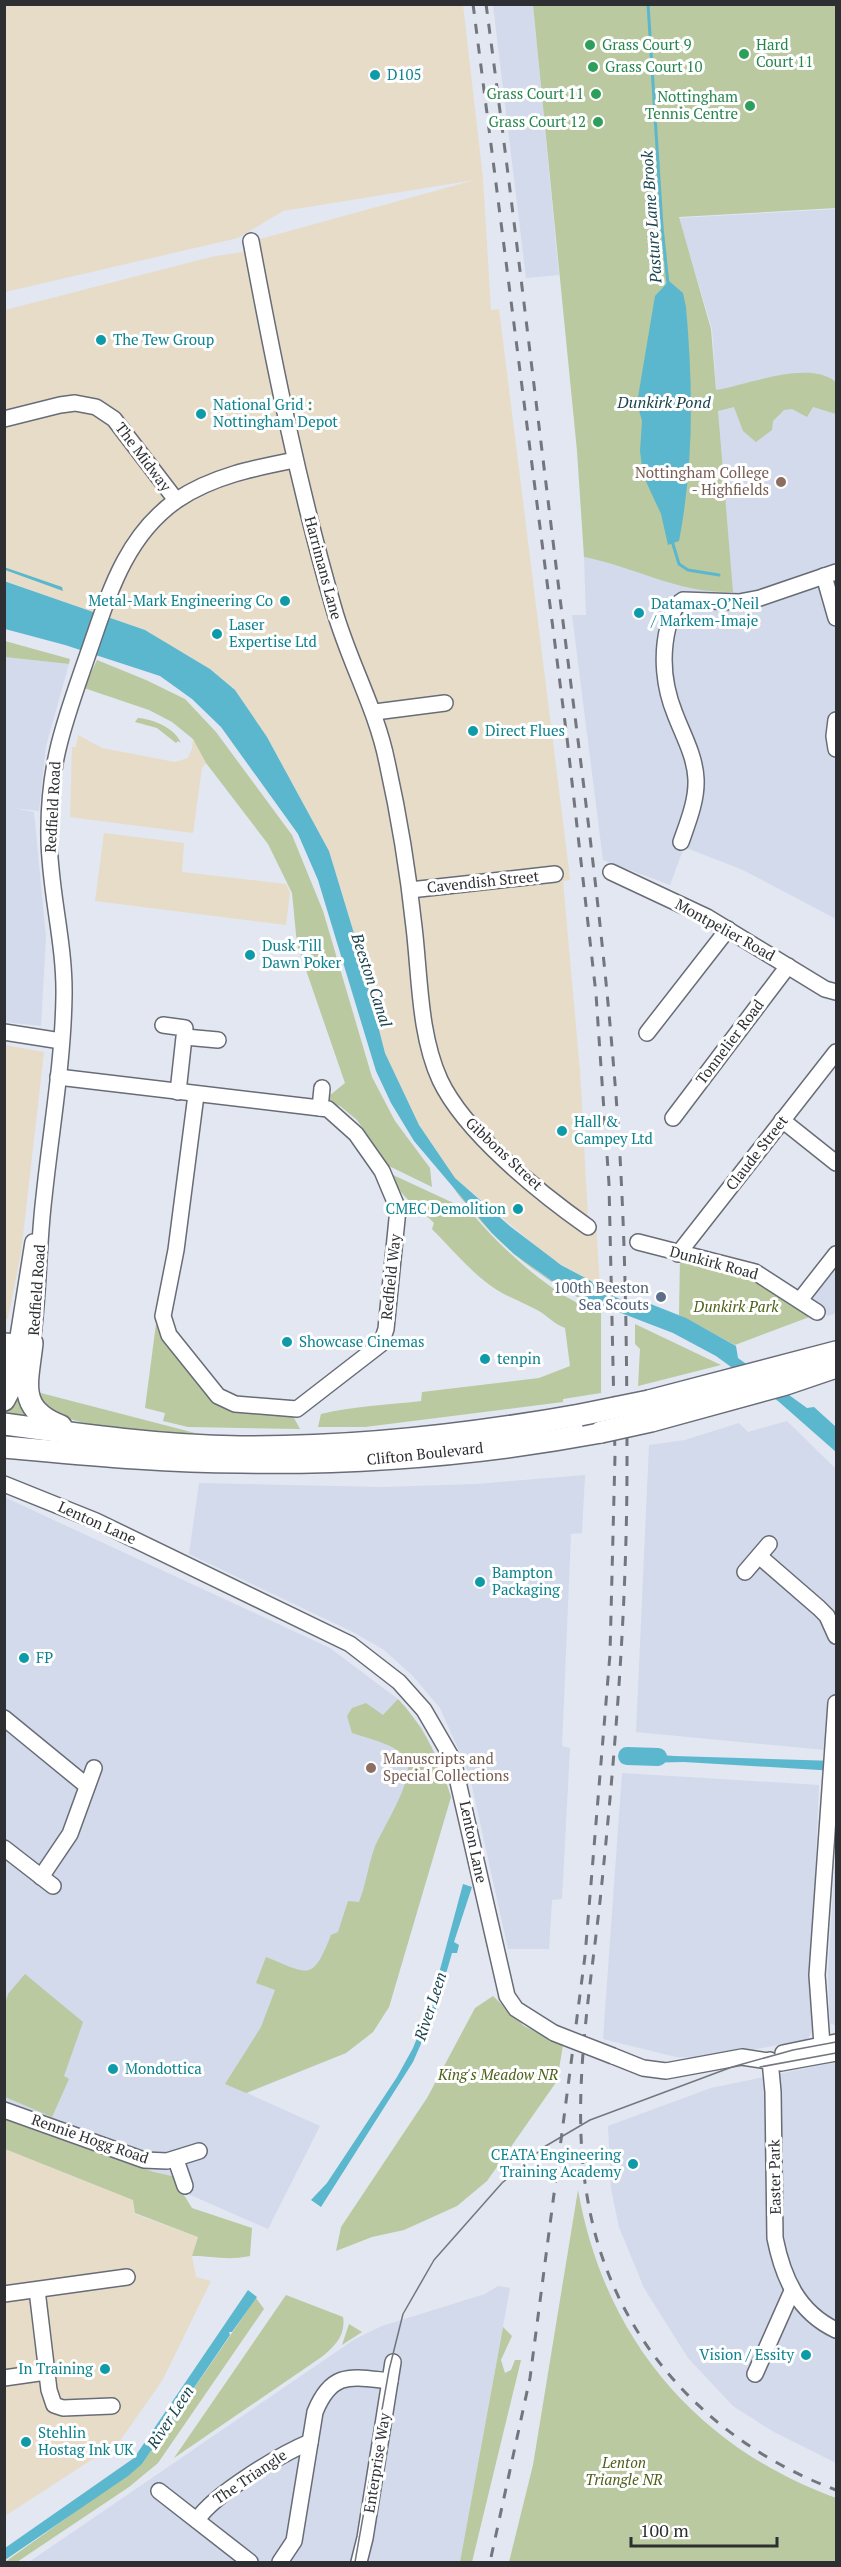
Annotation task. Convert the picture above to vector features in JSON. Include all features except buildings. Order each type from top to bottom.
[{"type":"highway","points":[[4,1400],[12,1384],[18,1342]]},
{"type":"highway","points":[[18,1342],[28,1402],[34,1410],[44,1420],[105,1438]]},
{"type":"highway","points":[[780,1376],[837,1342]]},
{"type":"highway","name":"Clifton Boulevard","points":[[780,1376],[837,1352]]},
{"type":"highway","name":"Clifton Boulevard","points":[[4,1447],[203,1461],[341,1461],[581,1425],[650,1411],[780,1376],[837,1367]]},
{"type":"highway","points":[[780,1376],[837,1375]]},
{"type":"highway","name":"Clifton Boulevard","points":[[4,1424],[105,1438],[239,1447],[373,1443],[581,1425]]},
{"type":"street","name":"Harrimans Lane","points":[[250,241],[270,348],[295,460],[338,623],[375,712],[395,797],[410,890]]},
{"type":"street","name":"The Midway","points":[[4,419],[60,405],[75,404],[96,407],[114,419],[176,500]]},
{"type":"street","name":"Redfield Road","points":[[18,1342],[27,1271],[43,1200],[61,1041],[64,971],[50,855],[50,791],[55,755],[71,697],[110,590],[132,545],[176,500],[216,479],[295,460]]},
{"type":"street","points":[[681,842],[696,792],[695,765],[668,692],[664,667],[669,625],[680,602],[692,599],[739,602],[760,598],[830,574],[837,618]]},
{"type":"street","points":[[375,712],[445,703]]},
{"type":"street","points":[[837,720],[834,736],[837,749]]},
{"type":"street","name":"Montpelier Road","points":[[611,872],[728,929],[825,989],[837,992]]},
{"type":"street","name":"Cavendish Street","points":[[410,890],[555,874]]},
{"type":"street","name":"Gibbons Street","points":[[410,890],[426,1033],[440,1080],[457,1108],[488,1143],[588,1227]]},
{"type":"street","points":[[647,1033],[728,929]]},
{"type":"street","name":"Tonnelier Road","points":[[673,1118],[788,966]]},
{"type":"street","points":[[163,1025],[185,1028],[178,1092]]},
{"type":"street","points":[[4,1032],[61,1041]]},
{"type":"street","points":[[184,1037],[218,1041]]},
{"type":"street","name":"Claude Street","points":[[678,1254],[837,1052]]},
{"type":"street","name":"Redfield Way","points":[[58,1077],[328,1109],[356,1134],[382,1171],[398,1209],[388,1311],[381,1344],[297,1409],[235,1404],[218,1396],[169,1335],[163,1316],[193,1174],[196,1095]]},
{"type":"street","points":[[320,1108],[322,1088]]},
{"type":"street","points":[[782,1120],[837,1163]]},
{"type":"street","name":"Dunkirk Road","points":[[638,1242],[755,1272],[817,1312]]},
{"type":"street","points":[[800,1300],[837,1254]]},
{"type":"street","name":"Lenton Lane","points":[[4,1484],[96,1521],[350,1644],[399,1682],[424,1710],[453,1760],[507,1996],[516,2008],[554,2033],[643,2068],[666,2071],[742,2057],[780,2063],[836,2053]]},
{"type":"street","points":[[745,1572],[769,1544]]},
{"type":"street","points":[[759,1556],[827,1616],[837,1636]]},
{"type":"street","points":[[836,2053],[829,2043],[817,1975],[837,1703]]},
{"type":"street","points":[[4,1718],[87,1786]]},
{"type":"street","points":[[4,1848],[47,1882],[64,1846],[94,1768]]},
{"type":"street","name":"Lenton Lane","points":[[770,2060],[791,2050],[829,2043]]},
{"type":"street","name":"Easter Park","points":[[770,2060],[773,2092],[776,2238],[780,2259],[792,2291],[806,2308],[837,2330]]},
{"type":"street","name":"Rennie Hogg Road","points":[[4,2110],[144,2160],[157,2162],[176,2160],[199,2151]]},
{"type":"street","points":[[176,2160],[185,2187]]},
{"type":"street","points":[[4,2294],[127,2277]]},
{"type":"street","points":[[37,2290],[46,2372],[54,2405],[63,2408],[112,2406]]},
{"type":"street","points":[[755,2373],[792,2291]]},
{"type":"street","name":"Enterprise Way","points":[[359,2562],[365,2538],[393,2362]]},
{"type":"street","points":[[4,2378],[46,2372]]},
{"type":"street","name":"The Triangle","points":[[280,2562],[294,2541],[315,2412],[328,2388],[348,2377],[390,2381]]},
{"type":"street","name":"The Triangle","points":[[197,2520],[207,2506],[289,2451],[310,2442]]},
{"type":"street","points":[[159,2491],[250,2562]]},
{"type":"shaded area","points":[[5,5],[463,5],[483,178],[491,310],[499,309],[570,880],[563,881],[580,1071],[588,1217],[596,1223],[600,1287],[549,1257],[455,1178],[419,1125],[385,1053],[356,940],[329,851],[267,737],[235,690],[210,669],[145,630],[5,581],[5,310],[211,257],[261,249],[260,239],[475,180],[283,211],[238,238],[5,292]]},
{"type":"shaded area","points":[[493,5],[533,5],[559,275],[526,278]]},
{"type":"shaded area","points":[[836,209],[836,919],[743,870],[684,847],[670,885],[603,860],[572,615],[586,615],[584,557],[605,561],[716,388],[712,329],[679,218]]},
{"type":"shaded area","points":[[5,657],[69,664],[46,746],[39,811],[13,808],[34,812],[46,937],[41,1026],[5,1022]]},
{"type":"shaded area","points":[[78,735],[102,748],[175,762],[188,758],[193,739],[206,763],[202,768],[193,833],[70,817],[72,747],[76,747]]},
{"type":"shaded area","points":[[104,833],[184,843],[182,872],[286,884],[290,893],[286,925],[95,901]]},
{"type":"shaded area","points":[[4,1045],[44,1052],[21,1253],[8,1318],[5,1321]]},
{"type":"shaded area","points":[[836,1261],[836,1313],[828,1316],[806,1298]]},
{"type":"shaded area","points":[[787,1421],[836,1469],[836,1751],[636,1732],[649,1445],[685,1440],[739,1423],[748,1432]]},
{"type":"shaded area","points":[[585,1475],[582,1533],[571,1534],[562,1746],[570,1748],[562,1899],[552,1900],[549,1949],[508,1949],[469,1773],[440,1708],[412,1675],[384,1650],[355,1633],[189,1554],[199,1483],[382,1487],[476,1484]]},
{"type":"shaded area","points":[[4,1497],[330,1648],[398,1699],[422,1728],[440,1763],[451,1797],[389,2007],[373,2032],[346,2053],[247,2093],[320,2126],[268,2229],[179,2190],[172,2176],[154,2172],[5,2119]]},
{"type":"shaded area","points":[[622,1773],[819,1785],[811,1974],[814,2029],[807,2040],[706,2058],[676,2057],[603,2039]]},
{"type":"shaded area","points":[[836,1840],[836,2026],[830,2023],[828,1974]]},
{"type":"shaded area","points":[[836,2062],[836,2463],[774,2432],[733,2406],[688,2358],[644,2288],[619,2227],[611,2189],[608,2126],[711,2088]]},
{"type":"shaded area","points":[[5,2149],[133,2200],[135,2214],[198,2237],[192,2256],[196,2277],[211,2281],[162,2381],[119,2442],[5,2516]]},
{"type":"shaded area","points":[[498,2286],[510,2288],[460,2562],[29,2562],[355,2339],[382,2326],[485,2294]]},
{"type":"green space","points":[[533,5],[836,5],[836,208],[679,217],[711,329],[716,390],[795,373],[824,376],[836,382],[836,414],[813,407],[807,417],[792,409],[784,410],[773,421],[772,430],[756,442],[743,431],[734,407],[718,411],[733,592],[695,589],[584,557],[577,451]]},
{"type":"green space","points":[[5,641],[70,659],[69,664],[5,657]]},
{"type":"green space","points":[[97,660],[185,699],[216,732],[292,835],[323,911],[372,1077],[395,1121],[430,1168],[432,1187],[389,1166],[357,1120],[340,1106],[324,1100],[345,1083],[297,944],[292,893],[268,844],[206,763],[193,739],[172,722],[149,710],[84,688]]},
{"type":"green space","points":[[138,718],[163,725],[174,733],[181,743],[178,741],[176,743],[157,728],[135,722]]},
{"type":"green space","points":[[391,1174],[462,1207],[466,1206],[510,1253],[547,1284],[584,1306],[601,1311],[601,1393],[563,1399],[563,1402],[365,1427],[318,1427],[321,1414],[333,1411],[421,1401],[422,1392],[539,1378],[570,1366],[565,1328],[539,1311],[497,1290],[479,1277],[432,1229],[434,1223],[404,1196]]},
{"type":"green space","points":[[453,1186],[515,1253],[550,1280],[591,1302],[590,1304],[541,1275],[512,1252],[459,1196]]},
{"type":"green space","name":"Dunkirk Park","points":[[680,1258],[756,1278],[812,1316],[735,1345],[679,1315]]},
{"type":"green space","points":[[156,1324],[209,1395],[232,1410],[293,1416],[300,1429],[188,1427],[163,1421],[165,1413],[145,1408]]},
{"type":"green space","points":[[635,1324],[721,1365],[638,1386],[640,1349],[635,1344]]},
{"type":"green space","points":[[17,1390],[39,1423],[5,1417],[4,1410]]},
{"type":"green space","points":[[37,1392],[199,1434],[119,1429],[80,1422],[43,1409]]},
{"type":"green space","points":[[398,1699],[416,1721],[430,1745],[451,1797],[389,2007],[373,2032],[346,2053],[246,2093],[225,2084],[261,2027],[275,1990],[256,1983],[266,1957],[300,1970],[313,1968],[319,1961],[331,1935],[338,1932],[348,1901],[359,1902],[374,1849],[397,1804],[407,1778],[408,1767],[402,1754],[382,1743],[352,1733],[347,1716],[352,1708],[366,1703],[383,1715]]},
{"type":"green space","points":[[25,1974],[83,2022],[64,2076],[69,2079],[52,2117],[5,2097],[5,2004],[8,1994]]},
{"type":"green space","name":"King's Meadow NR","points":[[493,1996],[524,2026],[563,2045],[557,2081],[487,2181],[457,2206],[404,2230],[372,2237],[336,2251],[341,2227],[427,2098],[475,2008]]},
{"type":"green space","points":[[4,2119],[154,2172],[172,2176],[192,2208],[252,2228],[250,2256],[227,2258],[192,2256],[198,2237],[135,2213],[133,2200],[5,2149]]},
{"type":"green space","name":"Lenton Triangle NR","points":[[578,2190],[591,2244],[610,2293],[634,2339],[664,2380],[700,2417],[740,2449],[786,2476],[836,2498],[836,2562],[509,2562],[533,2465]]},
{"type":"green space","points":[[286,2295],[343,2317],[343,2329],[339,2340],[323,2356],[174,2458]]},
{"type":"green space","points":[[256,2298],[264,2309],[158,2463],[129,2487],[17,2562],[5,2562],[142,2464]]},
{"type":"green space","points":[[349,2324],[362,2332],[342,2345]]},
{"type":"green space","points":[[503,2327],[512,2336],[501,2360],[505,2373],[511,2370],[515,2360],[521,2360],[472,2562],[460,2562]]},
{"type":"water","name":"Dunkirk Pond","points":[[669,281],[683,293],[686,307],[691,424],[690,454],[679,541],[668,545],[661,514],[643,475],[640,451],[642,421],[637,403],[655,296]]},
{"type":"water","points":[[4,567],[62,587],[63,591],[5,570]]},
{"type":"water","points":[[4,581],[145,630],[210,669],[235,690],[267,737],[329,851],[356,940],[385,1053],[419,1125],[455,1178],[511,1227],[561,1265],[591,1281],[600,1290],[631,1304],[638,1299],[686,1318],[736,1346],[738,1358],[807,1408],[814,1407],[836,1427],[836,1452],[778,1401],[716,1356],[673,1333],[582,1298],[552,1281],[514,1254],[492,1233],[414,1141],[391,1103],[376,1071],[318,880],[298,834],[221,727],[192,699],[160,676],[65,645],[5,629]]},
{"type":"water","points":[[635,1753],[836,1761],[836,1771],[684,1762],[635,1763]]},
{"type":"water","points":[[463,1884],[472,1887],[454,1942],[459,1945],[457,1953],[452,1953],[435,2012],[413,2062],[321,2207],[311,2200],[327,2183],[397,2077],[413,2048],[431,2003]]},
{"type":"water","points":[[248,2290],[257,2297],[232,2332],[229,2332],[230,2335],[142,2464],[5,2560],[5,2548],[134,2458]]},
{"type":"waterway","name":"Pasture Lane Brook","points":[[648,4],[662,227],[668,284]]},
{"type":"waterway","name":"Pasture Lane Brook","points":[[672,541],[679,564],[688,570],[719,575]]},
{"type":"waterway","name":"River Leen","points":[[627,1756],[658,1757]]},
{"type":"tram line","points":[[355,2562],[389,2370],[403,2314],[434,2260],[502,2183],[544,2147],[590,2120],[732,2067],[793,2050],[836,2042]]},
{"type":"tram line","points":[[760,2067],[836,2053]]},
{"type":"railway","points":[[473,4],[567,738],[596,994],[609,1184],[615,1455],[610,1654],[585,1956],[530,2378],[490,2562]]},
{"type":"railway","points":[[486,4],[596,890],[614,1071],[623,1218],[627,1415],[625,1569],[612,1778],[583,2052],[581,2137],[585,2179],[592,2221],[606,2267],[625,2310],[650,2350],[680,2386],[713,2419],[751,2447],[792,2471],[836,2490]]},
{"type":"place","name":"Grass Court 9","points":[[590,45]]},
{"type":"place","name":"Hard Court 11","points":[[744,54]]},
{"type":"place","name":"Grass Court 10","points":[[593,67]]},
{"type":"place","name":"D105","points":[[375,75]]},
{"type":"place","name":"Grass Court 11","points":[[596,94]]},
{"type":"place","name":"Nottingham Tennis Centre","points":[[750,106]]},
{"type":"place","name":"Grass Court 12","points":[[598,122]]},
{"type":"place","name":"The Tew Group","points":[[101,340]]},
{"type":"place","name":"National Grid : Nottingham Depot","points":[[201,414]]},
{"type":"place","name":"Nottingham College - Highfields","points":[[781,482]]},
{"type":"place","name":"Metal-Mark Engineering Co","points":[[285,601]]},
{"type":"place","name":"Datamax-O’Neil / Markem-Imaje","points":[[639,613]]},
{"type":"place","name":"Laser Expertise Ltd","points":[[217,634]]},
{"type":"place","name":"Direct Flues","points":[[473,731]]},
{"type":"place","name":"Dusk Till Dawn Poker","points":[[250,955]]},
{"type":"place","name":"Hall & Campey Ltd","points":[[562,1131]]},
{"type":"place","name":"CMEC Demolition","points":[[518,1209]]},
{"type":"place","name":"100th Beeston Sea Scouts","points":[[661,1297]]},
{"type":"place","name":"Showcase Cinemas","points":[[287,1342]]},
{"type":"place","name":"tenpin","points":[[485,1359]]},
{"type":"place","name":"Bampton Packaging","points":[[480,1582]]},
{"type":"place","name":"FP","points":[[24,1658]]},
{"type":"place","name":"Manuscripts and Special Collections","points":[[371,1768]]},
{"type":"place","name":"Mondottica","points":[[113,2069]]},
{"type":"place","name":"CEATA Engineering Training Academy","points":[[633,2164]]},
{"type":"place","name":"Vision / Essity","points":[[806,2355]]},
{"type":"place","name":"In Training","points":[[105,2369]]},
{"type":"place","name":"Stehlin Hostag Ink UK","points":[[26,2442]]},
{"type":"water label","name":"Beeston Canal","points":[[372,980]]}]
